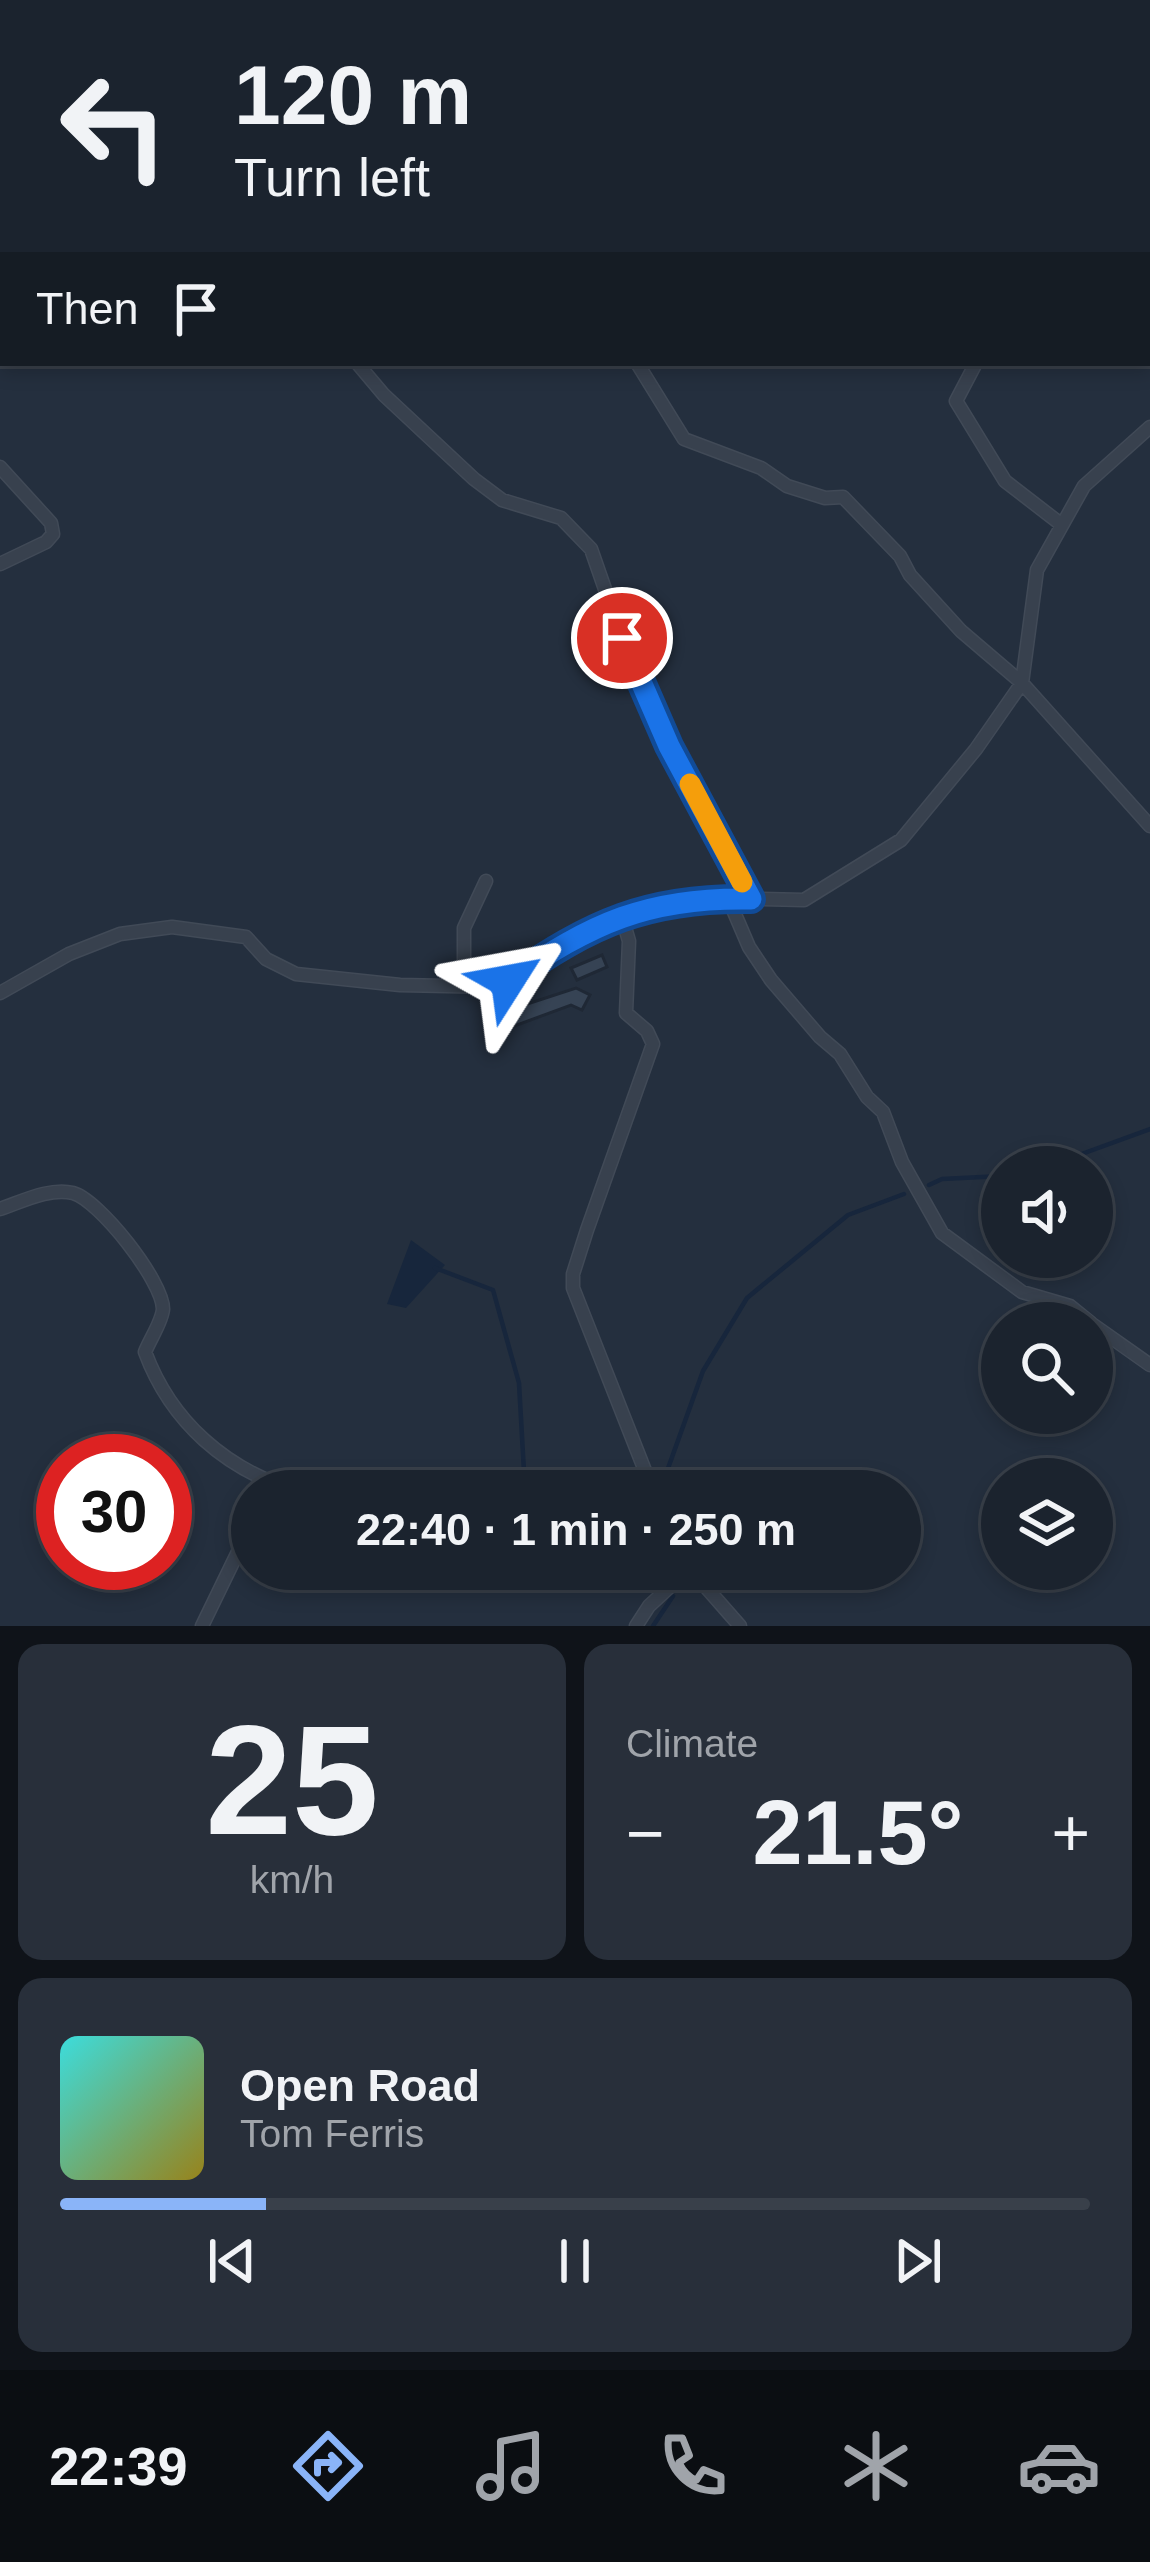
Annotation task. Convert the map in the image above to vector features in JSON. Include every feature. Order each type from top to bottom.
[{"type":"street","points":[[360,366],[474,479],[502,500],[561,518],[591,549],[622,638],[669,746],[751,899]]},
{"type":"street","points":[[640,366],[684,439],[760,468],[787,486],[843,497],[900,556],[910,575],[961,631],[1022,683],[1150,826]]},
{"type":"street","points":[[974,366],[956,400],[1005,481],[1062,525]]},
{"type":"street","points":[[0,993],[102,940],[172,927],[246,937],[266,959],[296,974],[400,985],[494,987],[554,949],[659,904],[728,898],[804,900],[901,840],[976,749],[1022,683],[1037,570],[1084,486],[1150,427]]},
{"type":"street","points":[[0,467],[51,524],[53,534],[0,564]]},
{"type":"street","points":[[464,984],[464,928],[486,880]]},
{"type":"street","points":[[728,898],[749,946],[771,980],[840,1054],[867,1097],[883,1112],[902,1162],[942,1233],[1022,1292],[1056,1302]]},
{"type":"street","points":[[622,916],[629,941],[626,1013],[647,1031],[652,1044],[573,1281],[601,1367],[644,1470]]},
{"type":"street","points":[[0,1209],[55,1192],[76,1193],[104,1217],[133,1249],[161,1299],[163,1313],[146,1352],[155,1378],[214,1450],[240,1470]]},
{"type":"street","points":[[1113,1339],[1150,1365]]},
{"type":"street","points":[[202,1626],[231,1566]]},
{"type":"street","points":[[636,1626],[667,1590]]},
{"type":"street","points":[[708,1590],[740,1626]]},
{"type":"water","points":[[411,1240],[445,1265],[406,1308],[387,1304]]},
{"type":"building","points":[[602,955],[607,967],[577,980],[571,968]]},
{"type":"building","points":[[576,988],[590,995],[582,1010],[571,1005],[498,1032],[492,1007],[514,1002],[515,1008]]},
{"type":"waterway","points":[[1103,1146],[1150,1129]]},
{"type":"waterway","points":[[929,1185],[942,1179],[981,1177]]},
{"type":"waterway","points":[[667,1470],[703,1371],[747,1298],[848,1215],[904,1194]]},
{"type":"waterway","points":[[435,1268],[493,1290],[519,1383],[524,1470]]},
{"type":"waterway","points":[[653,1626],[673,1596]]},
{"type":"slow traffic","points":[[690,784],[742,882]]},
{"type":"route","points":[[508,981],[554,949],[622,916],[695,899],[751,899],[669,746],[622,638]]}]
